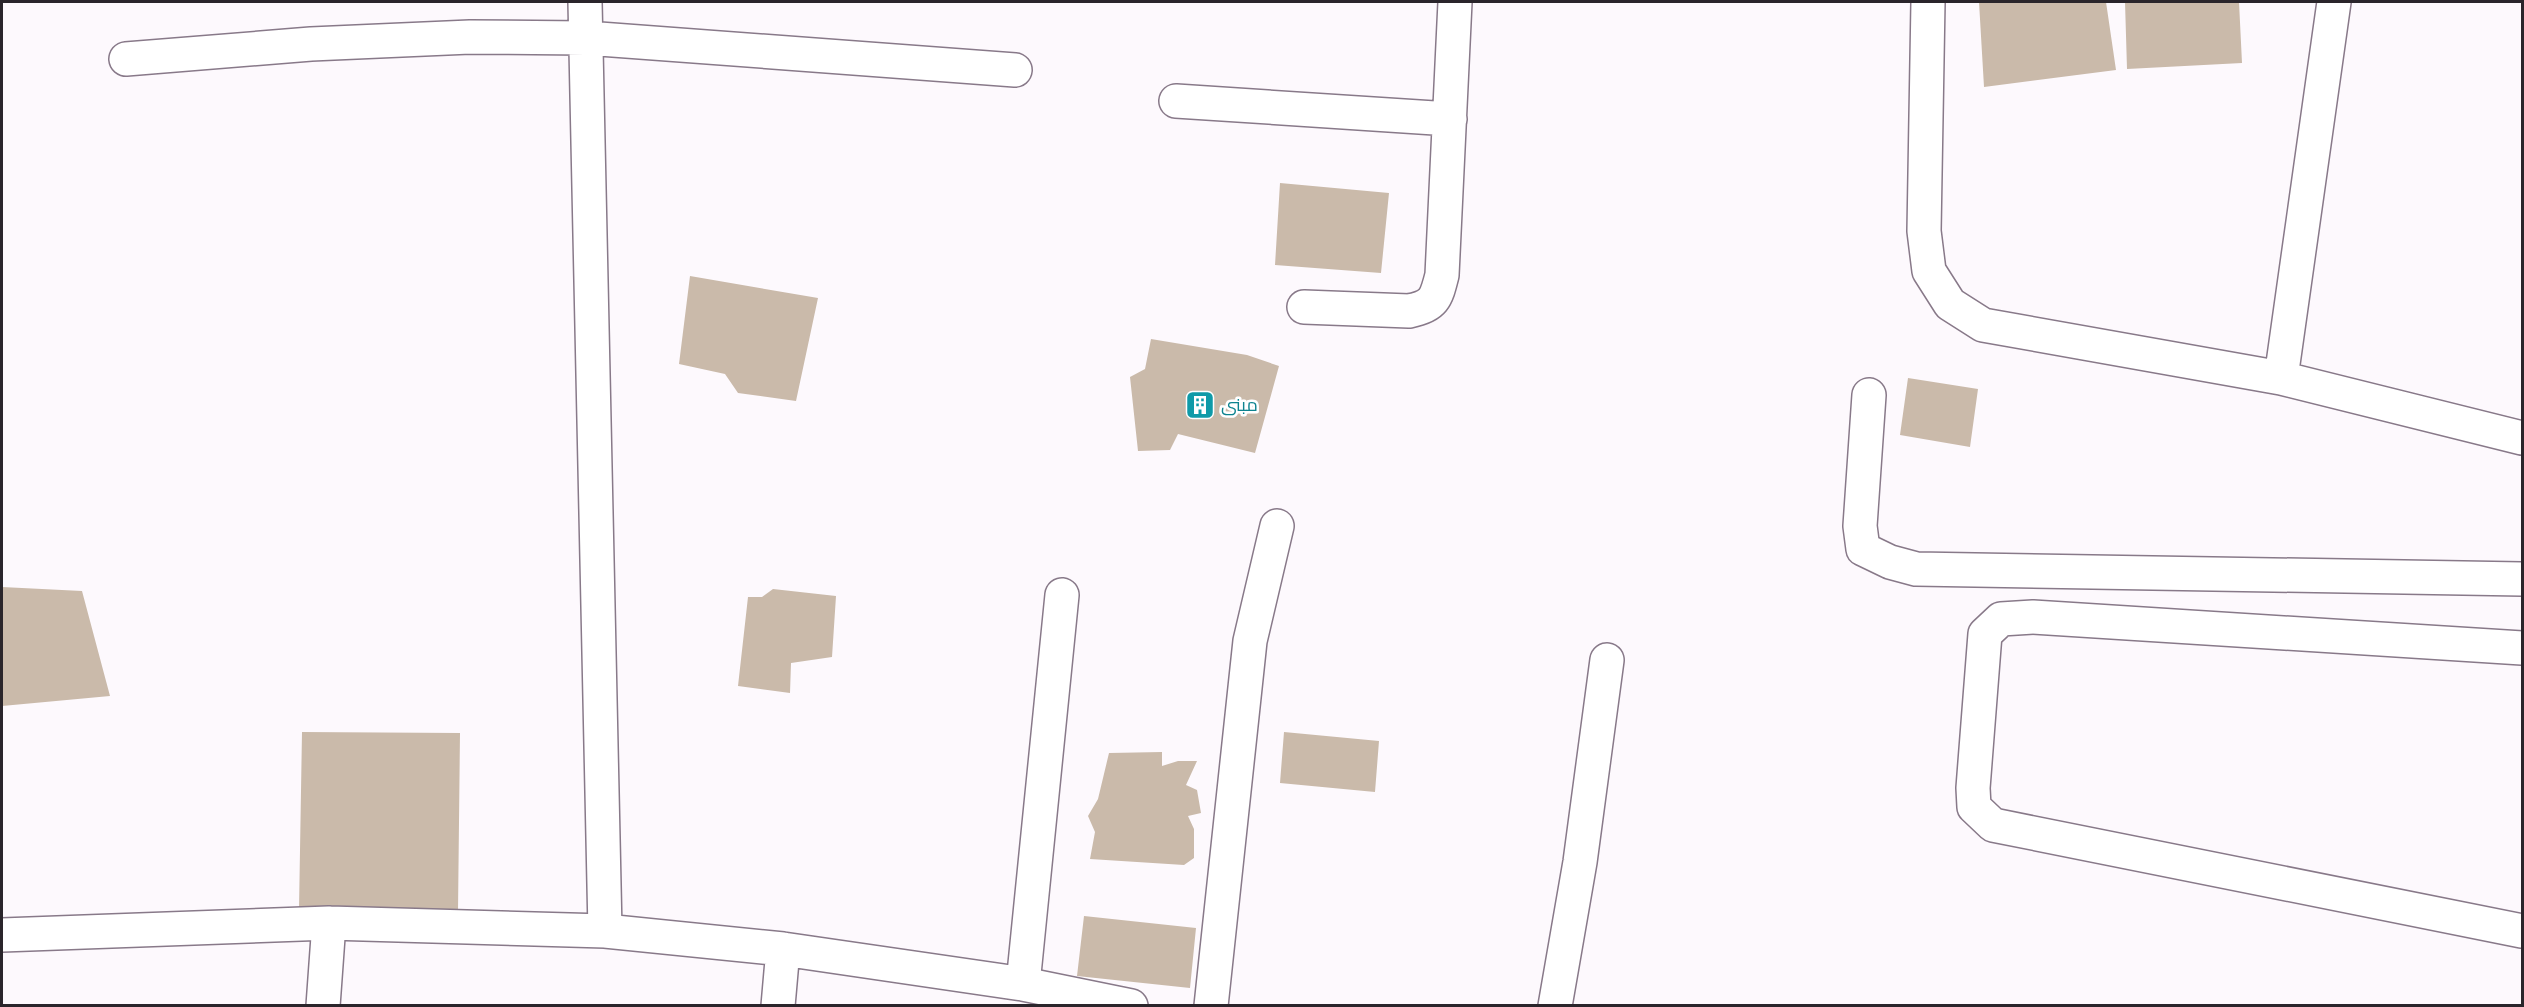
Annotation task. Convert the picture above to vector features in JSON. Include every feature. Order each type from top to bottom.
[{"type":"street","points":[[585,2],[604,931]]},
{"type":"street","points":[[1304,307],[1408,311],[1425,308],[1437,296],[1442,275],[1455,2]]},
{"type":"street","points":[[1928,2],[1924,231],[1929,271],[1950,304],[1983,325],[2281,378],[2523,438]]},
{"type":"street","points":[[2281,378],[2334,2]]},
{"type":"street","points":[[126,59],[311,44],[470,37],[586,38],[1015,70]]},
{"type":"street","points":[[1176,101],[1450,118]]},
{"type":"street","points":[[1869,395],[1860,526],[1863,549],[1890,562],[1916,569],[2523,579]]},
{"type":"street","points":[[1211,1005],[1250,641],[1277,526]]},
{"type":"street","points":[[1023,984],[1062,595]]},
{"type":"street","points":[[2523,648],[2033,617],[2001,619],[1985,634],[1973,788],[1974,807],[1993,825],[2523,931]]},
{"type":"street","points":[[1555,1005],[1580,862],[1606,660]]},
{"type":"street","points":[[323,1005],[329,923]]},
{"type":"street","points":[[2,935],[329,923],[604,931],[783,949],[1023,984],[1131,1005]]},
{"type":"street","points":[[778,1005],[783,949]]},
{"type":"building","points":[[1979,2],[2106,2],[2116,70],[1984,87]]},
{"type":"building","points":[[2125,2],[2239,2],[2242,63],[2127,69]]},
{"type":"building","points":[[1280,183],[1389,193],[1381,273],[1275,265]]},
{"type":"building","points":[[690,276],[818,298],[796,401],[738,393],[725,374],[679,364]]},
{"type":"building","name":"مبنى","points":[[1151,339],[1247,355],[1279,366],[1255,453],[1178,434],[1170,450],[1138,451],[1130,377],[1145,369]]},
{"type":"building","points":[[1908,378],[1978,389],[1970,447],[1900,435]]},
{"type":"building","points":[[2,587],[82,591],[110,696],[2,706]]},
{"type":"building","points":[[773,589],[836,596],[832,657],[791,663],[790,693],[738,686],[748,597],[762,597]]},
{"type":"building","points":[[302,732],[460,733],[458,911],[299,910]]},
{"type":"building","points":[[1284,732],[1379,741],[1375,792],[1280,783]]},
{"type":"building","points":[[1162,752],[1162,766],[1178,761],[1197,761],[1186,785],[1197,790],[1201,813],[1188,816],[1194,829],[1194,858],[1184,865],[1090,859],[1095,832],[1088,816],[1098,799],[1109,753]]},
{"type":"building","points":[[1084,916],[1196,928],[1190,988],[1077,976]]},
{"type":"place","name":"مبنى","points":[[1200,405]]}]
